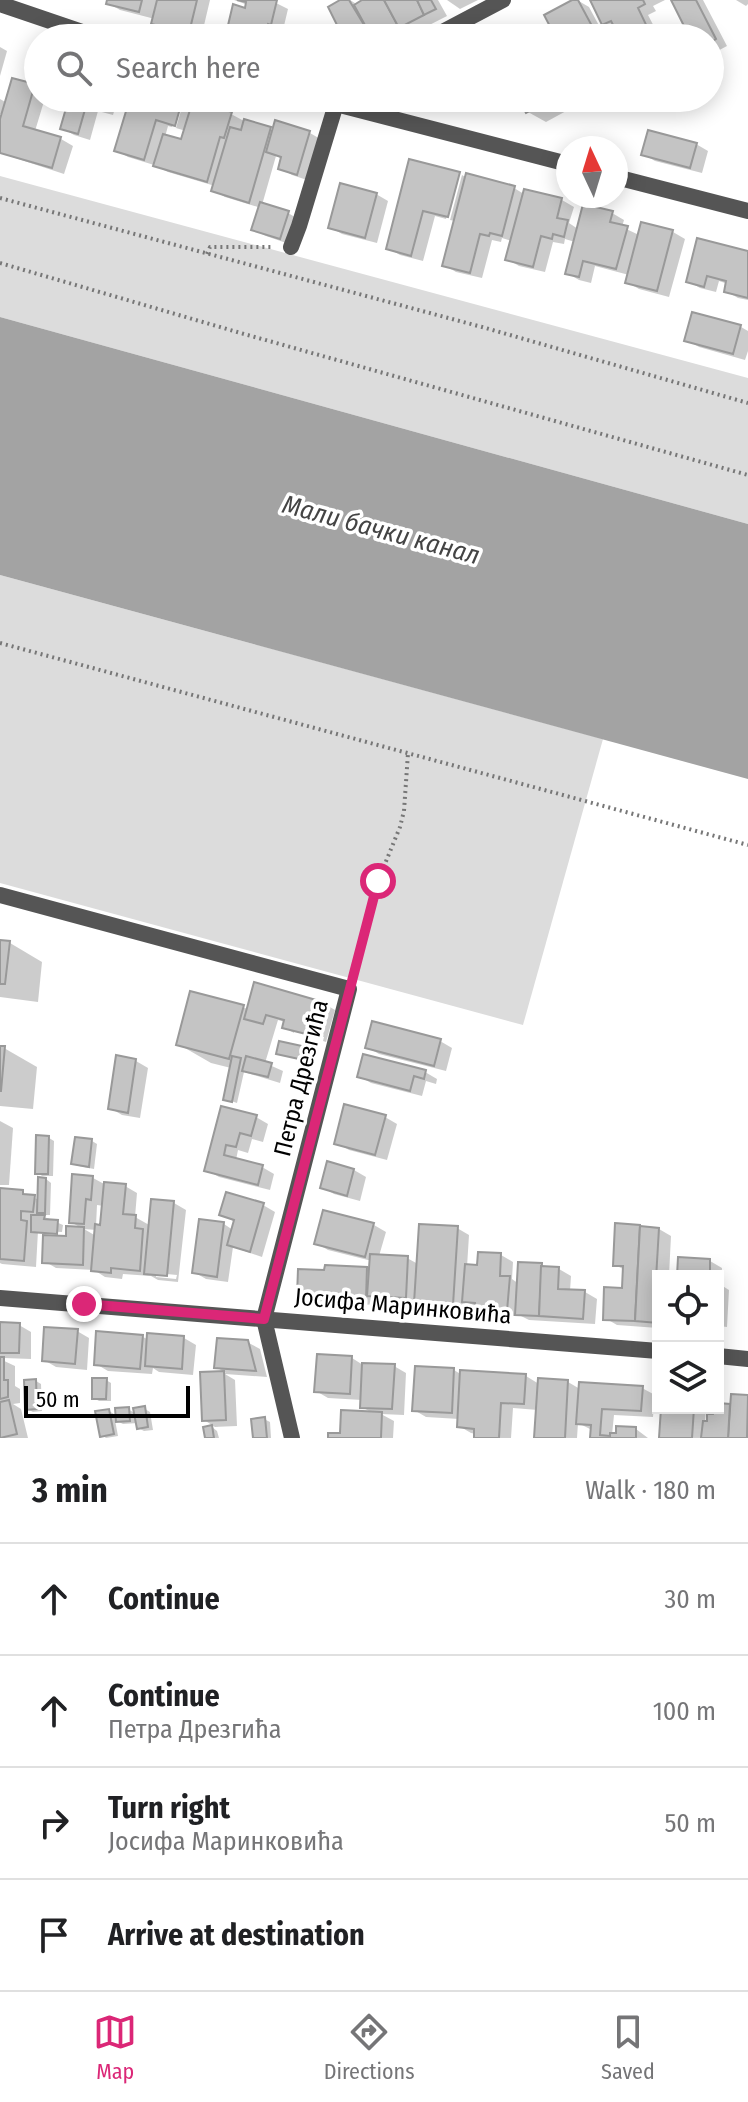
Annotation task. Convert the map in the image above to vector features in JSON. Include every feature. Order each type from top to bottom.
[{"type":"street","points":[[457,24],[500,1]]},
{"type":"street","points":[[0,4],[59,24]]},
{"type":"street","points":[[291,247],[335,112]]},
{"type":"street","points":[[379,112],[556,161]]},
{"type":"street","points":[[628,180],[748,211]]},
{"type":"street","name":"Петра Дрезгића","points":[[0,895],[349,989],[264,1319],[292,1438]]},
{"type":"street","name":"Јосифа Маринковића","points":[[0,1298],[652,1351]]},
{"type":"street","points":[[724,1357],[748,1359]]},
{"type":"path","points":[[0,198],[482,327],[748,403]]},
{"type":"path","points":[[207,254],[210,247],[291,247]]},
{"type":"path","points":[[0,263],[748,475]]},
{"type":"path","points":[[0,643],[748,845]]},
{"type":"path","points":[[349,989],[378,881],[404,811],[408,753]]},
{"type":"shaded area","points":[[0,176],[748,378],[748,524],[0,317]]},
{"type":"shaded area","points":[[0,575],[603,739],[523,1025],[0,883]]},
{"type":"water","name":"Мали бачки канал","points":[[0,317],[748,524],[748,779],[0,575]]},
{"type":"building","points":[[107,0],[142,0],[139,12],[106,4]]},
{"type":"building","points":[[157,0],[197,0],[191,24],[151,24]]},
{"type":"building","points":[[237,0],[277,0],[271,24],[228,24],[233,4],[245,8],[246,2]]},
{"type":"building","points":[[340,0],[349,0],[364,24],[336,24],[328,7]]},
{"type":"building","points":[[362,0],[384,0],[397,24],[364,24],[354,5]]},
{"type":"building","points":[[384,0],[417,0],[424,15],[407,24],[397,24]]},
{"type":"building","points":[[417,0],[431,0],[436,9],[424,15]]},
{"type":"building","points":[[572,0],[578,0],[591,24],[549,24],[544,15]]},
{"type":"building","points":[[590,0],[643,0],[645,4],[638,8],[646,24],[613,24],[611,21],[602,24]]},
{"type":"building","points":[[671,0],[696,0],[708,24],[683,24]]},
{"type":"building","points":[[12,78],[24,81],[24,112],[27,112],[23,126],[61,137],[52,168],[0,153],[0,119]]},
{"type":"building","points":[[65,112],[84,112],[78,134],[60,129]]},
{"type":"building","points":[[126,112],[179,112],[175,126],[156,120],[144,160],[114,151]]},
{"type":"building","points":[[189,112],[232,112],[224,138],[220,137],[207,182],[153,166],[163,134],[181,139]]},
{"type":"building","points":[[244,119],[271,127],[249,203],[211,191],[230,127],[241,130]]},
{"type":"building","points":[[275,120],[310,131],[297,175],[278,169],[281,157],[266,152]]},
{"type":"building","points":[[648,130],[697,143],[690,168],[641,155]]},
{"type":"building","points":[[409,159],[460,172],[448,217],[423,211],[411,256],[386,249]]},
{"type":"building","points":[[466,173],[515,186],[502,236],[480,234],[470,273],[442,266]]},
{"type":"building","points":[[340,183],[377,193],[365,238],[328,228]]},
{"type":"building","points":[[524,189],[556,197],[556,208],[560,208],[557,218],[568,220],[564,237],[553,234],[552,239],[541,236],[533,267],[505,260]]},
{"type":"building","points":[[260,202],[289,211],[280,239],[251,230]]},
{"type":"building","points":[[582,208],[613,211],[610,222],[628,226],[616,269],[583,261],[579,277],[565,274]]},
{"type":"building","points":[[641,222],[673,230],[657,291],[625,283]]},
{"type":"building","points":[[697,238],[748,251],[748,298],[724,292],[726,281],[707,276],[704,287],[686,282]]},
{"type":"building","points":[[692,312],[741,325],[733,354],[684,341]]},
{"type":"building","points":[[0,940],[10,941],[5,984],[0,984]]},
{"type":"building","points":[[254,982],[323,1002],[314,1036],[282,1028],[284,1020],[266,1015],[263,1024],[244,1019]]},
{"type":"building","points":[[190,991],[244,1005],[229,1059],[176,1045]]},
{"type":"building","points":[[372,1021],[441,1039],[434,1066],[365,1048]]},
{"type":"building","points":[[279,1041],[302,1046],[299,1059],[276,1054]]},
{"type":"building","points":[[0,1046],[5,1046],[1,1091],[0,1091]]},
{"type":"building","points":[[363,1054],[426,1070],[424,1079],[414,1076],[410,1091],[357,1077]]},
{"type":"building","points":[[116,1055],[136,1059],[128,1113],[108,1109]]},
{"type":"building","points":[[232,1056],[241,1058],[232,1102],[223,1100]]},
{"type":"building","points":[[246,1056],[272,1063],[268,1077],[242,1071]]},
{"type":"building","points":[[344,1104],[386,1115],[375,1155],[334,1144]]},
{"type":"building","points":[[221,1106],[257,1115],[251,1136],[240,1133],[236,1147],[226,1145],[224,1155],[263,1165],[258,1185],[204,1171]]},
{"type":"building","points":[[36,1135],[49,1136],[48,1174],[35,1174]]},
{"type":"building","points":[[75,1137],[92,1139],[89,1167],[71,1164]]},
{"type":"building","points":[[327,1161],[354,1169],[347,1196],[320,1188]]},
{"type":"building","points":[[72,1174],[93,1176],[91,1200],[86,1199],[84,1224],[69,1223]]},
{"type":"building","points":[[38,1177],[46,1178],[45,1213],[37,1213]]},
{"type":"building","points":[[104,1182],[126,1184],[123,1214],[136,1215],[135,1228],[143,1229],[140,1271],[111,1268],[111,1273],[91,1271],[95,1224],[100,1225]]},
{"type":"building","points":[[0,1188],[23,1190],[23,1194],[35,1195],[33,1212],[21,1211],[21,1220],[27,1221],[24,1261],[0,1259]]},
{"type":"building","points":[[226,1192],[264,1203],[250,1252],[227,1245],[234,1220],[219,1215]]},
{"type":"building","points":[[151,1199],[174,1201],[167,1276],[144,1274]]},
{"type":"building","points":[[323,1210],[374,1223],[365,1257],[314,1244]]},
{"type":"building","points":[[31,1215],[45,1215],[44,1219],[58,1220],[57,1234],[31,1232]]},
{"type":"building","points":[[199,1219],[224,1222],[217,1277],[192,1273]]},
{"type":"building","points":[[615,1223],[640,1225],[635,1321],[603,1320],[604,1287],[622,1288],[623,1266],[613,1266]]},
{"type":"building","points":[[419,1224],[458,1226],[453,1305],[414,1303]]},
{"type":"building","points":[[66,1226],[84,1227],[83,1265],[42,1263],[43,1235],[66,1236]]},
{"type":"building","points":[[640,1226],[659,1228],[657,1270],[652,1270],[652,1322],[635,1321]]},
{"type":"building","points":[[478,1252],[501,1253],[500,1276],[510,1276],[507,1311],[475,1309],[475,1303],[462,1302],[465,1264],[477,1265]]},
{"type":"building","points":[[370,1254],[408,1256],[406,1298],[367,1296]]},
{"type":"building","points":[[678,1257],[710,1259],[710,1270],[677,1270]]},
{"type":"building","points":[[518,1262],[542,1263],[539,1316],[515,1315]]},
{"type":"building","points":[[325,1265],[367,1267],[366,1300],[297,1296],[298,1269],[324,1270]]},
{"type":"building","points":[[541,1266],[559,1267],[558,1289],[585,1290],[583,1319],[539,1316]]},
{"type":"building","points":[[0,1322],[20,1323],[19,1353],[0,1353]]},
{"type":"building","points":[[44,1327],[78,1329],[75,1364],[42,1361]]},
{"type":"building","points":[[96,1331],[143,1335],[140,1369],[94,1365]]},
{"type":"building","points":[[147,1333],[184,1336],[182,1369],[145,1366]]},
{"type":"building","points":[[217,1338],[248,1340],[256,1371],[214,1368]]},
{"type":"building","points":[[317,1354],[352,1356],[350,1394],[314,1392]]},
{"type":"building","points":[[0,1357],[4,1357],[8,1397],[0,1399]]},
{"type":"building","points":[[362,1363],[395,1364],[392,1409],[360,1408]]},
{"type":"building","points":[[415,1366],[454,1368],[452,1413],[412,1411]]},
{"type":"building","points":[[460,1370],[526,1374],[524,1404],[501,1403],[499,1438],[474,1438],[474,1429],[457,1427]]},
{"type":"building","points":[[224,1371],[226,1420],[202,1421],[200,1372]]},
{"type":"building","points":[[92,1378],[107,1378],[106,1399],[92,1399]]},
{"type":"building","points":[[538,1378],[568,1380],[565,1438],[534,1438]]},
{"type":"building","points":[[36,1379],[37,1409],[25,1410],[24,1380]]},
{"type":"building","points":[[579,1382],[643,1386],[641,1411],[602,1409],[600,1435],[616,1433],[616,1426],[636,1427],[636,1438],[590,1438],[591,1425],[576,1424]]},
{"type":"building","points":[[731,1394],[748,1395],[747,1438],[728,1438]]},
{"type":"building","points":[[9,1400],[17,1434],[0,1438],[0,1402]]},
{"type":"building","points":[[724,1404],[730,1404],[728,1438],[701,1438],[707,1414],[724,1414]]},
{"type":"building","points":[[145,1406],[148,1427],[137,1429],[133,1408]]},
{"type":"building","points":[[129,1407],[130,1421],[116,1422],[115,1408]]},
{"type":"building","points":[[109,1409],[114,1434],[100,1437],[95,1411]]},
{"type":"building","points":[[341,1410],[382,1412],[381,1438],[328,1438],[328,1433],[340,1433]]},
{"type":"building","points":[[661,1414],[694,1414],[692,1438],[659,1438]]},
{"type":"building","points":[[265,1417],[267,1438],[253,1438],[251,1419]]},
{"type":"building","points":[[212,1425],[214,1438],[205,1438],[203,1427]]},
{"type":"route","points":[[84,1304],[264,1319],[378,881]]}]
